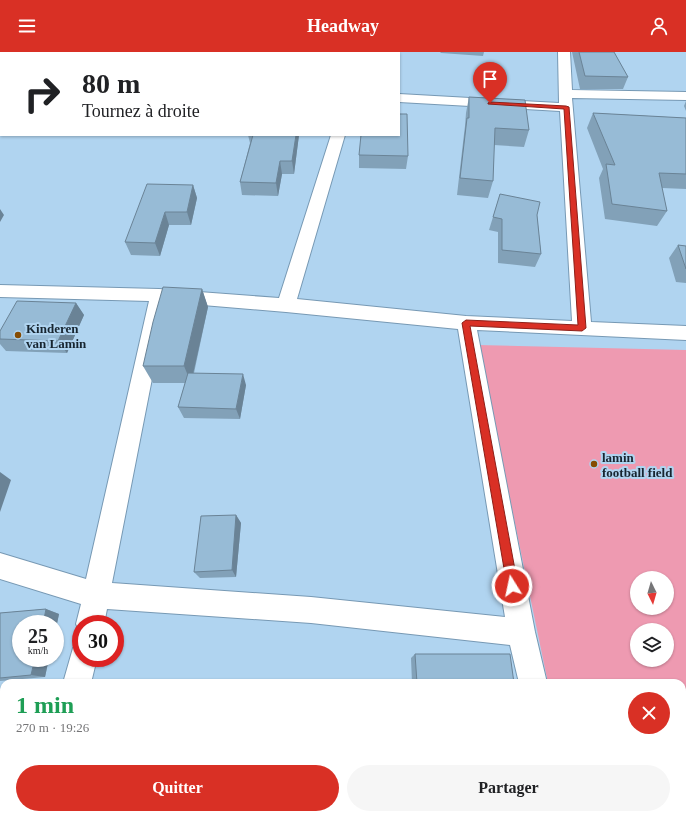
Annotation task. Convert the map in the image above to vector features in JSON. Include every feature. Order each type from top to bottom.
[{"type":"street","points":[[564,52],[582,328]]},
{"type":"street","points":[[400,98],[566,100],[686,96]]},
{"type":"street","points":[[286,306],[338,136]]},
{"type":"street","points":[[0,291],[159,295],[466,323],[686,333]]},
{"type":"street","points":[[92,615],[159,295]]},
{"type":"street","points":[[466,323],[521,632],[532,679]]},
{"type":"street","points":[[0,566],[96,595],[311,610],[521,632]]},
{"type":"street","points":[[78,679],[81,667]]},
{"type":"shaded area","name":"lamin football field","points":[[478,345],[686,350],[686,679],[547,679]]},
{"type":"building","points":[[579,52],[614,52],[628,77],[585,76]]},
{"type":"building","points":[[469,97],[525,100],[529,130],[495,128],[493,181],[460,178],[467,118],[469,118]]},
{"type":"building","points":[[593,113],[686,118],[686,174],[659,173],[667,211],[612,204],[606,164],[615,165]]},
{"type":"building","points":[[400,114],[407,114],[408,156],[359,155],[361,136],[400,136]]},
{"type":"building","points":[[253,136],[296,136],[292,161],[280,161],[276,183],[240,182]]},
{"type":"building","points":[[147,184],[193,185],[187,212],[165,212],[155,243],[125,242]]},
{"type":"building","points":[[500,194],[540,202],[537,215],[541,254],[502,250],[502,219],[493,217]]},
{"type":"building","points":[[678,245],[686,246],[686,269]]},
{"type":"building","points":[[163,287],[202,289],[184,366],[143,366]]},
{"type":"building","points":[[17,301],[76,303],[58,341],[0,339],[0,331]]},
{"type":"building","points":[[188,373],[243,374],[236,409],[178,407]]},
{"type":"building","points":[[236,515],[232,570],[194,572],[201,516]]},
{"type":"building","points":[[46,609],[45,615],[12,615],[12,667],[33,667],[31,675],[0,678],[0,613]]},
{"type":"building","points":[[415,654],[510,654],[513,679],[417,679]]},
{"type":"place","name":"Kinderen van Lamin","points":[[18,335]]},
{"type":"place","name":"lamin football field","points":[[594,464]]},
{"type":"route","points":[[490,103],[566,107],[582,328],[466,323],[512,586]]}]
